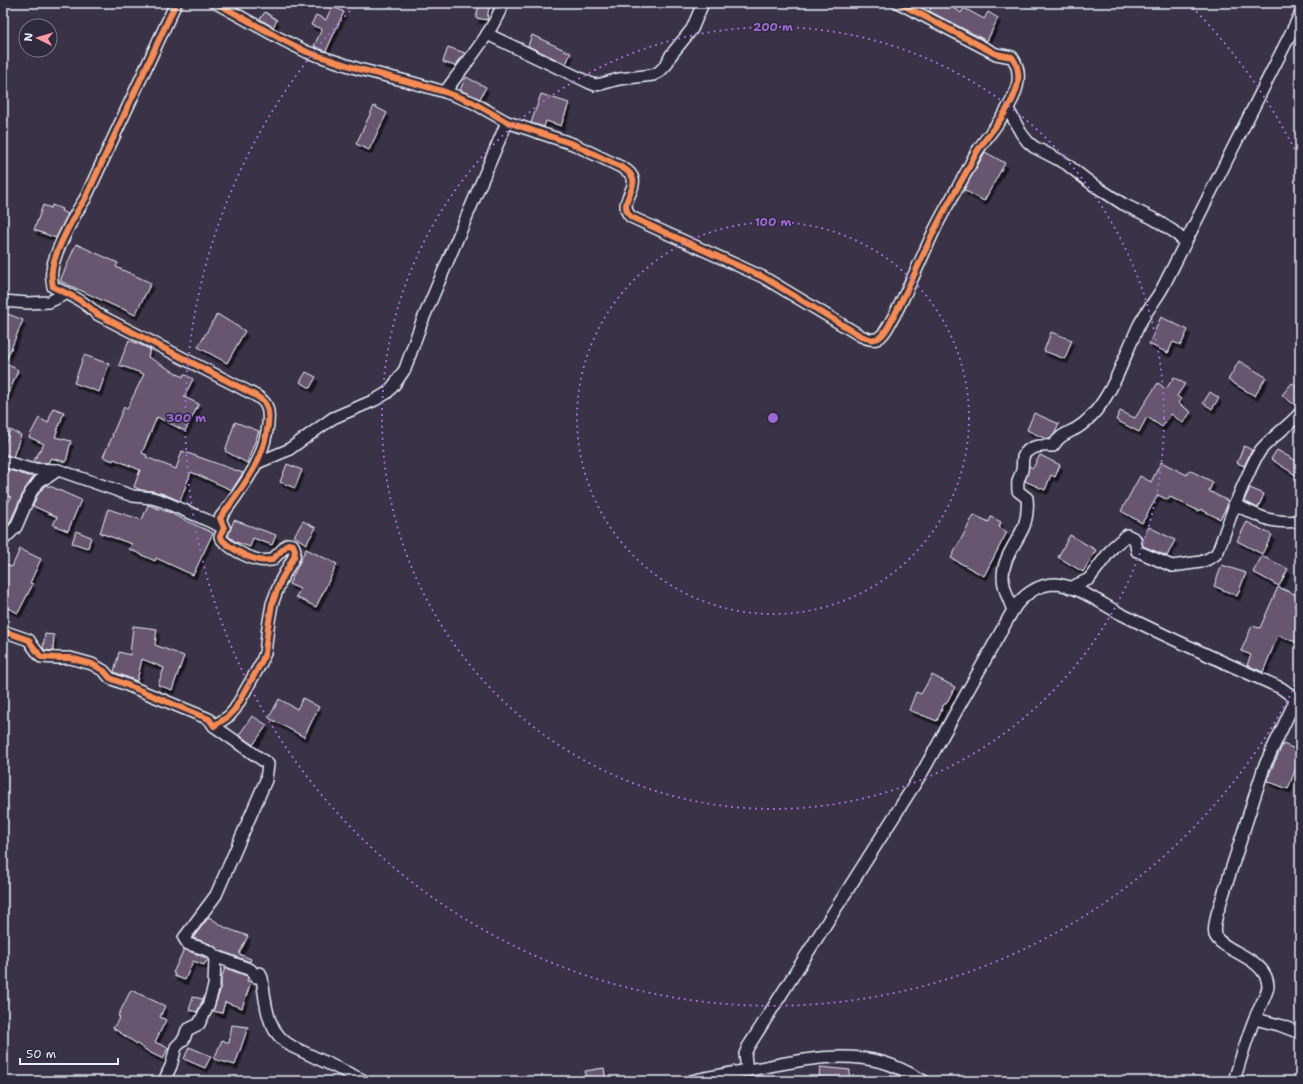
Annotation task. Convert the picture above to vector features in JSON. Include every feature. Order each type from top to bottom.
[{"type":"street","points":[[176,3],[86,199],[77,211],[57,254],[52,270],[52,287],[67,293],[88,305],[97,314],[249,392],[265,403],[268,414],[268,429],[257,464],[220,518],[224,528],[220,536],[223,541],[235,550],[259,560],[272,560],[288,544],[293,546],[295,550],[294,557],[281,580],[272,604],[265,652],[261,663],[235,708],[229,716],[214,726]]},
{"type":"street","points":[[216,3],[307,52],[359,69],[416,83],[445,92],[478,105],[507,122],[573,144],[628,170],[634,179],[632,190],[625,207],[627,213],[631,217],[763,277],[861,336],[869,339],[876,339],[885,332],[935,229],[977,151],[1008,109],[1017,87],[1017,64],[1012,57],[996,54],[900,3]]},
{"type":"street","points":[[445,92],[496,21],[503,3]]},
{"type":"street","points":[[487,34],[595,85],[619,79],[653,75],[659,72],[666,65],[671,54],[692,29],[703,3]]},
{"type":"street","points":[[1013,610],[1004,588],[1003,578],[1004,565],[1026,518],[1027,498],[1018,491],[1017,480],[1022,469],[1023,457],[1030,450],[1039,445],[1053,446],[1059,437],[1078,427],[1098,409],[1113,384],[1145,313],[1163,287],[1300,15]]},
{"type":"street","points":[[1008,109],[1021,133],[1034,147],[1065,163],[1092,184],[1123,204],[1154,219],[1173,231],[1185,242]]},
{"type":"street","points":[[257,464],[288,450],[333,418],[375,400],[387,393],[394,385],[405,369],[421,324],[507,122]]},
{"type":"street","points":[[3,301],[28,304],[49,302],[67,293]]},
{"type":"street","points":[[1070,588],[1089,579],[1112,547],[1127,535],[1135,539],[1137,551],[1172,566],[1191,564],[1208,559],[1214,555],[1218,551],[1230,520],[1234,504],[1252,464],[1260,451],[1300,413]]},
{"type":"street","points":[[3,461],[30,469],[58,470],[133,496],[152,498],[162,501],[200,516],[224,528]]},
{"type":"street","points":[[3,540],[16,527],[31,492],[41,479],[48,478],[58,470]]},
{"type":"street","points":[[1234,504],[1276,522],[1300,521]]},
{"type":"street","points":[[746,1069],[745,1054],[748,1047],[923,771],[1013,610],[1026,594],[1035,589],[1054,584],[1070,588],[1120,614],[1281,688],[1298,699],[1264,768],[1217,914],[1215,925],[1214,933],[1218,940],[1250,960],[1265,975],[1268,988],[1255,1019],[1234,1081]]},
{"type":"street","points":[[3,631],[29,640],[41,656],[70,658],[98,666],[104,670],[110,678],[209,719],[214,726],[268,764],[266,780],[216,895],[184,938],[188,944],[202,948],[214,956],[251,970],[256,977],[260,974],[262,978],[267,1014],[276,1032],[283,1041],[365,1081]]},
{"type":"street","points":[[164,1081],[171,1066],[176,1047],[184,1039],[187,1030],[199,1024],[208,1006],[214,986],[214,956]]},
{"type":"street","points":[[1255,1019],[1279,1025],[1300,1033]]},
{"type":"street","points":[[691,1081],[746,1069],[830,1057],[881,1061],[893,1065],[924,1081]]},
{"type":"building","points":[[935,3],[948,3],[961,13],[964,8],[984,19],[988,12],[998,18],[987,41],[929,11]]},
{"type":"building","points":[[479,5],[489,7],[487,20],[476,18]]},
{"type":"building","points":[[332,6],[344,12],[326,51],[314,46],[322,29],[311,25],[316,15],[326,20]]},
{"type":"building","points":[[265,12],[277,20],[273,27],[260,19]]},
{"type":"building","points":[[532,35],[571,53],[566,64],[528,46]]},
{"type":"building","points":[[448,47],[465,53],[455,66],[443,62]]},
{"type":"building","points":[[466,77],[486,87],[480,99],[460,90]]},
{"type":"building","points":[[541,94],[569,103],[561,126],[546,121],[544,127],[531,123]]},
{"type":"building","points":[[374,106],[387,113],[369,150],[356,144]]},
{"type":"building","points":[[985,152],[1005,163],[984,201],[964,190]]},
{"type":"building","points":[[43,205],[51,208],[52,205],[62,209],[61,211],[68,214],[56,238],[34,230]]},
{"type":"building","points":[[76,244],[118,263],[116,267],[151,283],[135,315],[60,281]]},
{"type":"building","points":[[8,314],[23,320],[5,363],[18,370],[3,406],[3,325]]},
{"type":"building","points":[[217,314],[245,331],[227,363],[198,347]]},
{"type":"building","points":[[1161,317],[1188,330],[1181,345],[1173,342],[1168,353],[1149,344]]},
{"type":"building","points":[[1051,332],[1072,340],[1065,359],[1044,351]]},
{"type":"building","points":[[129,340],[150,349],[148,357],[183,377],[184,374],[193,379],[184,397],[199,404],[185,431],[157,417],[142,453],[147,455],[146,457],[176,469],[182,451],[243,473],[232,490],[191,472],[180,501],[164,494],[141,490],[134,487],[140,470],[114,459],[113,461],[103,457],[124,407],[127,409],[144,374],[119,365]]},
{"type":"building","points":[[84,355],[109,364],[99,392],[74,383]]},
{"type":"building","points":[[1239,361],[1266,377],[1255,396],[1228,380]]},
{"type":"building","points":[[306,372],[316,377],[310,388],[300,382]]},
{"type":"building","points":[[1174,377],[1185,384],[1177,396],[1181,399],[1178,403],[1191,412],[1183,423],[1171,414],[1162,427],[1147,417],[1139,432],[1116,420],[1120,411],[1135,418],[1158,383],[1166,389]]},
{"type":"building","points":[[1292,383],[1300,388],[1300,406],[1297,407],[1282,395]]},
{"type":"building","points":[[1210,392],[1219,398],[1212,409],[1203,403]]},
{"type":"building","points":[[53,408],[64,412],[55,437],[71,441],[66,462],[51,458],[48,463],[33,462],[44,444],[29,437],[39,418],[48,423]]},
{"type":"building","points":[[1034,413],[1059,424],[1055,433],[1050,439],[1046,439],[1027,430]]},
{"type":"building","points":[[235,422],[259,431],[247,463],[225,451]]},
{"type":"building","points":[[10,430],[21,435],[13,457],[3,454],[3,448]]},
{"type":"building","points":[[1244,446],[1252,450],[1244,466],[1237,463]]},
{"type":"building","points":[[1277,450],[1300,463],[1300,478],[1271,459]]},
{"type":"building","points":[[1040,455],[1060,465],[1055,477],[1051,475],[1045,490],[1025,481],[1029,466],[1033,468]]},
{"type":"building","points":[[1161,462],[1187,475],[1189,470],[1213,482],[1209,491],[1228,501],[1220,519],[1170,497],[1168,500],[1158,495],[1142,523],[1121,511],[1140,476],[1151,482]]},
{"type":"building","points":[[287,464],[302,470],[295,488],[280,482]]},
{"type":"building","points":[[3,468],[28,476],[34,476],[25,489],[9,524],[3,530],[3,513],[11,497],[3,494]]},
{"type":"building","points":[[45,485],[81,500],[68,531],[53,525],[57,517],[33,506],[37,496]]},
{"type":"building","points":[[1250,488],[1264,494],[1258,508],[1244,501]]},
{"type":"building","points":[[148,505],[174,514],[213,533],[193,575],[156,558],[155,561],[129,549],[132,544],[100,533],[108,509],[142,520]]},
{"type":"building","points":[[974,515],[989,522],[991,517],[1001,522],[999,527],[1007,532],[984,576],[951,558]]},
{"type":"building","points":[[234,520],[276,535],[272,545],[253,538],[250,547],[236,542],[228,536]]},
{"type":"building","points":[[303,521],[316,528],[306,544],[294,536]]},
{"type":"building","points":[[1247,522],[1272,535],[1262,554],[1237,541]]},
{"type":"building","points":[[1149,527],[1175,540],[1167,556],[1143,546],[1142,541]]},
{"type":"building","points":[[76,531],[91,537],[88,548],[72,543]]},
{"type":"building","points":[[1070,535],[1096,550],[1083,572],[1058,557]]},
{"type":"building","points":[[20,549],[41,559],[30,583],[33,584],[18,613],[3,606],[3,563],[12,567]]},
{"type":"building","points":[[306,549],[337,564],[316,607],[296,597],[300,589],[289,584]]},
{"type":"building","points":[[1262,556],[1288,569],[1279,586],[1253,572]]},
{"type":"building","points":[[1222,565],[1246,573],[1237,596],[1214,586]]},
{"type":"building","points":[[1278,587],[1299,596],[1294,606],[1300,607],[1300,644],[1278,635],[1263,672],[1247,665],[1251,655],[1241,651],[1252,626],[1260,628]]},
{"type":"building","points":[[133,626],[157,629],[155,645],[184,656],[172,690],[158,685],[164,668],[142,659],[137,681],[114,672],[119,652],[130,655]]},
{"type":"building","points":[[45,634],[54,635],[53,651],[45,650],[43,648]]},
{"type":"building","points":[[932,675],[955,687],[946,704],[944,704],[937,721],[909,710],[916,692],[921,694]]},
{"type":"building","points":[[303,698],[319,707],[304,737],[269,718],[279,699],[297,709]]},
{"type":"building","points":[[252,716],[267,725],[253,745],[239,735]]},
{"type":"building","points":[[1283,744],[1300,751],[1300,757],[1288,789],[1267,781]]},
{"type":"building","points":[[209,917],[226,928],[248,936],[239,954],[251,959],[250,962],[193,938]]},
{"type":"building","points":[[184,949],[208,959],[204,965],[193,961],[185,980],[174,976],[175,974],[173,973]]},
{"type":"building","points":[[225,968],[247,976],[247,981],[251,982],[242,1008],[225,1002],[222,1013],[213,1011],[221,988],[221,979]]},
{"type":"building","points":[[131,990],[165,1006],[160,1017],[166,1020],[155,1042],[168,1048],[163,1059],[149,1052],[113,1028],[120,1017],[118,1016]]},
{"type":"building","points":[[193,997],[203,999],[197,1012],[189,1010]]},
{"type":"building","points":[[232,1025],[248,1027],[235,1065],[214,1059],[222,1040],[229,1043]]},
{"type":"building","points":[[189,1047],[211,1056],[205,1068],[184,1059]]},
{"type":"building","points":[[820,1067],[850,1070],[849,1081],[819,1077]]},
{"type":"building","points":[[604,1068],[606,1081],[587,1081],[585,1071]]},
{"type":"cycle path","points":[[3,631],[29,640],[41,657],[70,658],[92,664],[104,671],[110,678],[209,719],[214,726],[229,716],[235,709],[261,663],[265,653],[272,604],[281,580],[294,557],[295,550],[293,545],[288,544],[272,560],[259,560],[248,557],[237,551],[220,537],[224,528],[220,518],[253,471],[264,443],[268,426],[268,411],[263,401],[259,397],[97,314],[71,295],[53,287],[52,271],[56,254],[76,213],[85,199],[176,3]]},
{"type":"cycle path","points":[[216,3],[307,52],[359,69],[445,92],[472,102],[507,122],[573,144],[621,167],[630,173],[633,179],[633,185],[626,204],[627,210],[631,217],[763,277],[861,336],[869,339],[879,338],[885,332],[905,295],[942,215],[977,152],[1009,106],[1015,94],[1018,81],[1017,69],[1012,57],[996,54],[899,3]]}]
